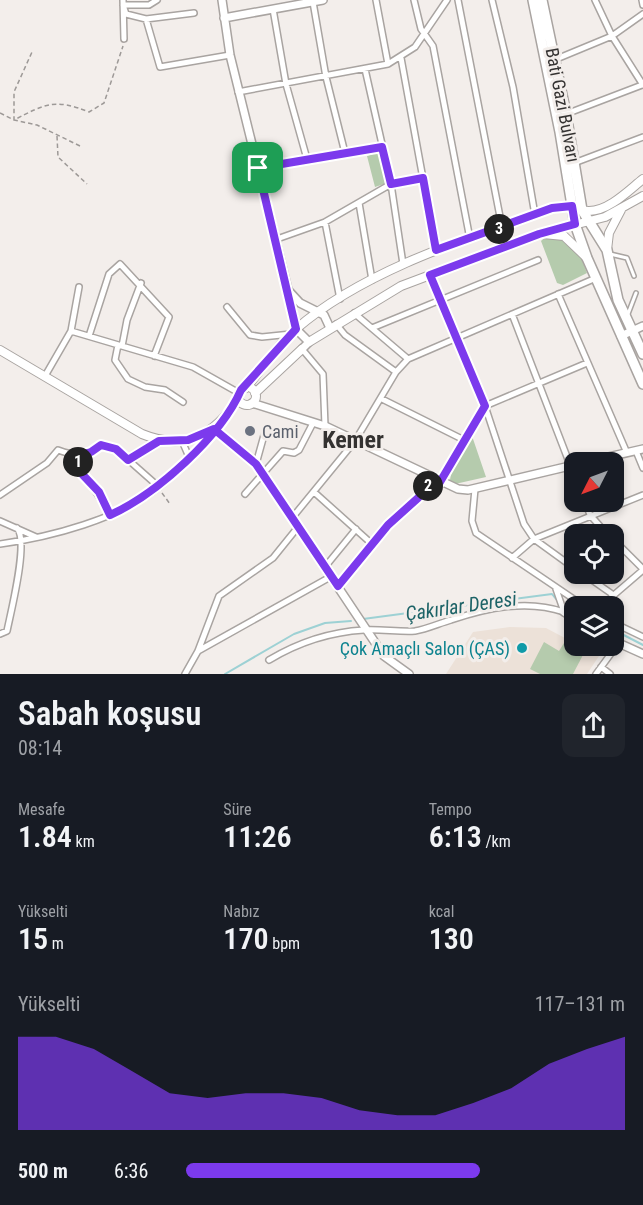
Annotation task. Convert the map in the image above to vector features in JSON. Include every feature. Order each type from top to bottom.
[{"type":"main road","points":[[533,0],[577,208],[575,224],[587,258],[643,384]]},
{"type":"main road","name":"Bati Gazi Bulvarı","points":[[542,0],[566,114],[574,163],[577,208]]},
{"type":"main road","points":[[247,397],[293,332],[319,311],[372,280],[436,250],[552,208],[601,209],[643,178]]},
{"type":"main road","points":[[309,342],[401,286],[539,234],[605,217],[643,196]]},
{"type":"main road","points":[[577,208],[607,252],[618,300],[643,354]]},
{"type":"main road","points":[[607,252],[612,226],[622,208]]},
{"type":"main road","points":[[539,234],[564,236],[587,258]]},
{"type":"main road","points":[[0,350],[142,434],[159,441],[182,441],[214,429],[302,349]]},
{"type":"street","points":[[123,2],[149,5],[157,0]]},
{"type":"street","points":[[222,0],[238,92],[277,239],[288,290],[293,332]]},
{"type":"street","points":[[224,18],[323,0]]},
{"type":"street","points":[[376,0],[388,64]]},
{"type":"street","points":[[414,0],[421,29],[433,46],[470,239]]},
{"type":"street","points":[[238,92],[388,64],[401,58],[415,47],[447,0]]},
{"type":"street","points":[[458,0],[502,227]]},
{"type":"street","points":[[492,0],[513,87],[535,215]]},
{"type":"street","points":[[566,114],[643,85],[612,36],[595,0]]},
{"type":"street","points":[[642,0],[643,5]]},
{"type":"street","points":[[123,2],[126,14],[146,19],[194,13]]},
{"type":"street","points":[[123,2],[124,39]]},
{"type":"street","points":[[313,2],[326,77],[345,153]]},
{"type":"street","points":[[273,9],[286,84],[308,159]]},
{"type":"street","points":[[554,60],[612,36],[643,14]]},
{"type":"street","points":[[146,19],[160,67],[230,56]]},
{"type":"street","points":[[401,58],[436,250]]},
{"type":"street","points":[[365,69],[391,184],[403,264]]},
{"type":"street","points":[[574,163],[643,137]]},
{"type":"street","points":[[258,168],[382,147]]},
{"type":"street","points":[[277,239],[325,222],[391,184],[423,178]]},
{"type":"street","points":[[359,203],[372,280]]},
{"type":"street","points":[[325,222],[340,299]]},
{"type":"street","points":[[372,328],[537,260]]},
{"type":"street","points":[[89,336],[112,268],[123,265],[169,317],[154,356]]},
{"type":"street","points":[[430,275],[485,406],[524,524],[534,539],[564,561]]},
{"type":"street","points":[[292,518],[356,441],[396,372],[408,359],[456,336],[596,278]]},
{"type":"street","points":[[141,284],[115,360],[128,379],[145,387],[165,390],[183,402]]},
{"type":"street","points":[[45,376],[71,331],[79,287]]},
{"type":"street","points":[[288,290],[300,303],[319,311],[333,326],[396,372]]},
{"type":"street","points":[[558,294],[627,453]]},
{"type":"street","points":[[227,307],[250,336],[262,337],[293,332],[309,342],[302,349],[323,374],[325,426]]},
{"type":"street","points":[[354,313],[408,359]]},
{"type":"street","points":[[512,314],[568,452]]},
{"type":"street","points":[[621,336],[643,326]]},
{"type":"street","points":[[71,331],[203,372],[261,405],[325,426],[458,489],[475,489],[564,467]]},
{"type":"street","points":[[338,586],[372,544],[437,480],[485,406],[587,363]]},
{"type":"street","points":[[382,399],[464,440]]},
{"type":"street","points":[[245,494],[283,450],[294,453],[299,450],[313,423]]},
{"type":"street","points":[[256,464],[266,428]]},
{"type":"street","points":[[0,544],[22,541],[110,515],[159,487],[214,429],[256,464],[332,576],[365,630],[384,656],[409,674]]},
{"type":"street","points":[[128,460],[159,441]]},
{"type":"street","points":[[182,441],[189,457]]},
{"type":"street","points":[[0,495],[46,463],[58,450],[76,456],[91,452],[101,445],[109,445],[159,487]]},
{"type":"street","points":[[624,454],[641,450],[643,468]]},
{"type":"street","points":[[76,456],[81,473],[99,492],[110,515]]},
{"type":"street","points":[[475,489],[472,527],[483,539],[568,596]]},
{"type":"street","points":[[314,492],[372,544]]},
{"type":"street","points":[[512,558],[534,539],[643,495]]},
{"type":"street","points":[[589,512],[598,524]]},
{"type":"street","points":[[0,521],[36,537]]},
{"type":"street","points":[[185,674],[198,651],[219,596],[273,558],[298,527]]},
{"type":"street","points":[[0,634],[7,631],[22,541],[22,532],[17,528]]},
{"type":"street","points":[[325,567],[356,530]]},
{"type":"street","points":[[598,584],[612,594],[643,569],[624,550]]},
{"type":"street","points":[[198,651],[332,576]]},
{"type":"street","points":[[556,589],[564,612]]},
{"type":"street","points":[[269,660],[306,640],[365,630],[417,630],[466,615],[511,607],[544,605],[564,612]]},
{"type":"street","points":[[624,627],[643,637]]},
{"type":"street","points":[[624,646],[643,654]]},
{"type":"street","points":[[596,674],[608,656]]},
{"type":"street","points":[[601,667],[610,674]]},
{"type":"lane","points":[[607,252],[627,258],[634,276]]},
{"type":"lane","points":[[626,318],[636,293]]},
{"type":"path","points":[[14,120],[37,108],[66,103],[89,112],[104,104],[124,39]]},
{"type":"path","points":[[14,120],[14,92],[32,52]]},
{"type":"path","points":[[0,113],[14,120],[37,125],[80,146]]},
{"type":"path","points":[[57,135],[58,158],[87,184]]},
{"type":"path","points":[[159,487],[170,504]]},
{"type":"shaded area","points":[[510,627],[546,628],[564,638],[564,656],[599,656],[587,674],[446,674],[473,632]]},
{"type":"green space","points":[[379,152],[387,183],[375,187],[367,156]]},
{"type":"green space","points":[[543,239],[565,239],[579,252],[587,273],[563,285],[557,283],[541,241]]},
{"type":"green space","points":[[472,436],[486,477],[455,484],[450,480],[451,474]]},
{"type":"green space","points":[[544,642],[559,651],[564,643],[564,656],[582,656],[573,674],[540,674],[530,669]]},
{"type":"waterway","name":"Çakırlar Deresi","points":[[363,619],[552,594],[556,599]]},
{"type":"waterway","name":"Çakırlar Deresi","points":[[225,674],[294,634],[325,623],[351,621]]},
{"type":"waterway","name":"Çakırlar Deresi","points":[[624,635],[643,645]]},
{"type":"place","name":"Cami","points":[[250,431]]},
{"type":"place","name":"Çok Amaçlı Salon (ÇAS)","points":[[522,648]]},
{"type":"district","name":"Kemer","points":[[353,440]]},
{"type":"route","points":[[258,168],[277,239],[288,290],[291,317],[296,329],[246,388],[241,390],[239,399],[229,413],[214,429],[176,471],[159,487],[127,508],[110,515],[99,492],[81,473],[76,456],[91,452],[101,445],[109,445],[128,460],[159,441],[188,440],[214,429],[256,464],[338,586],[388,525],[424,492],[434,478],[440,482],[485,406],[430,275],[539,234],[575,224],[572,206],[552,208],[436,250],[423,178],[391,184],[382,147],[258,168]]}]
